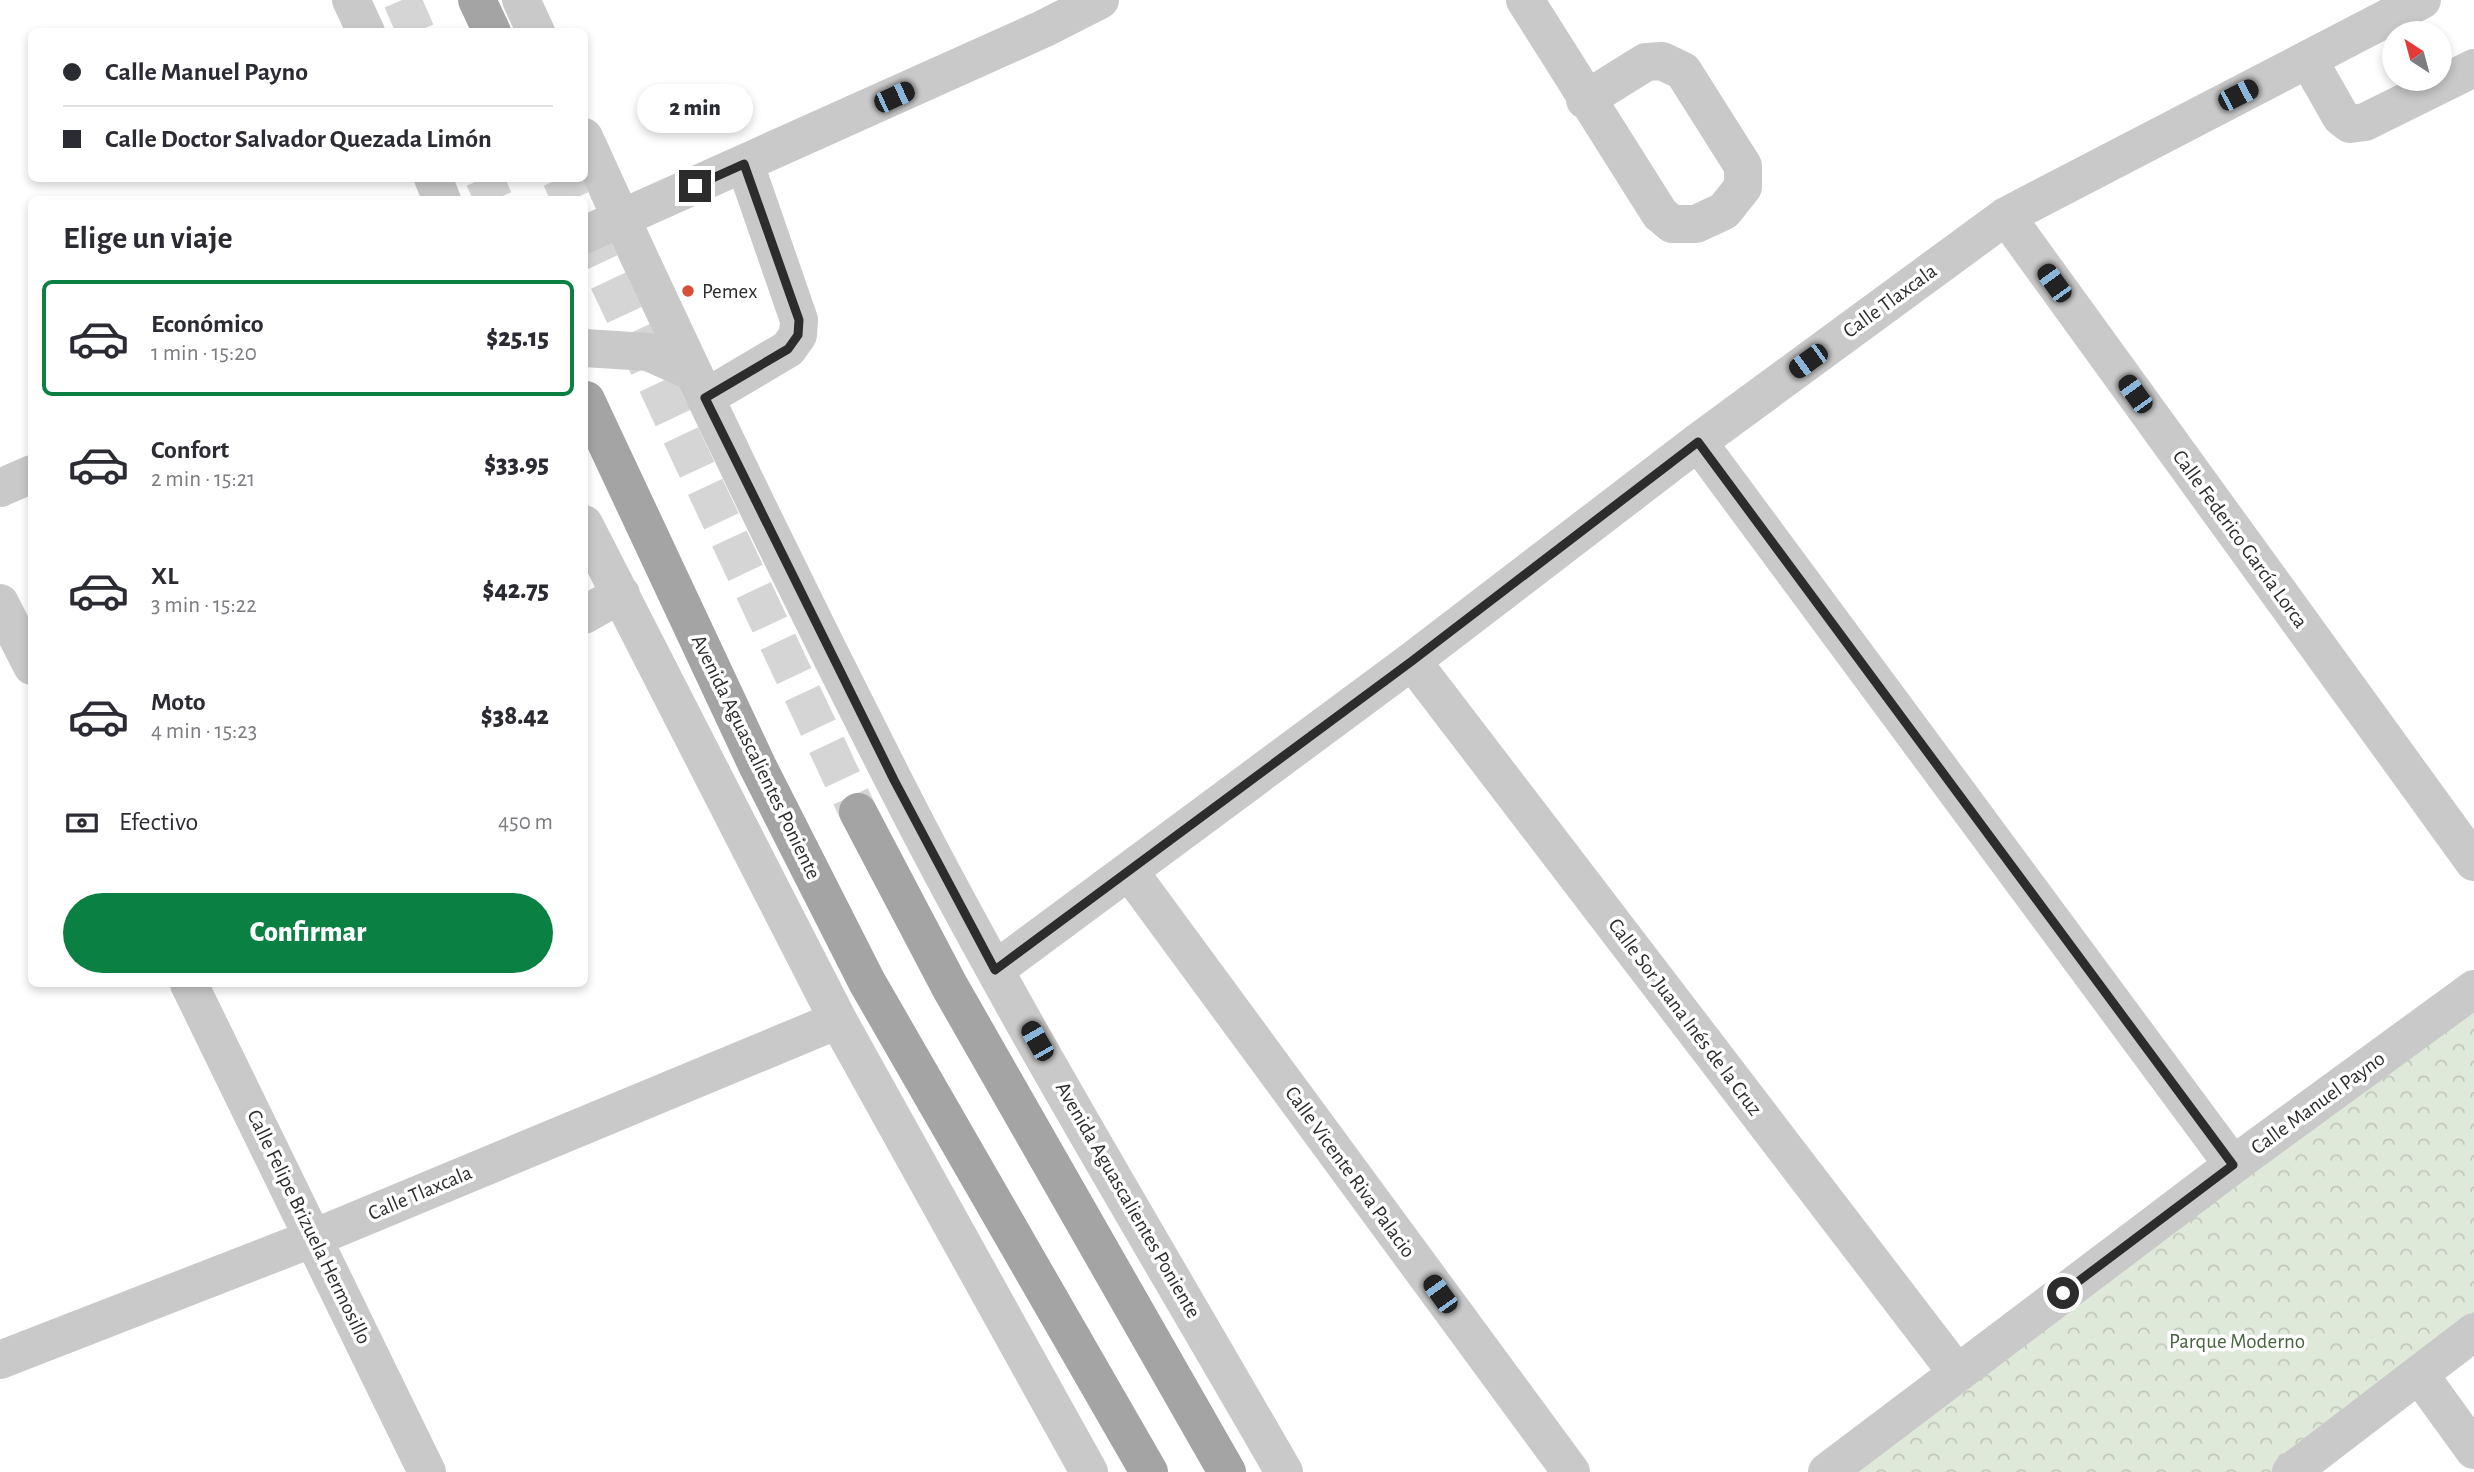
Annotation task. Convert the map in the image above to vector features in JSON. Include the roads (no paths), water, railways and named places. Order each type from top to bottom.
[{"type":"main road","points":[[477,0],[490,28]]},
{"type":"main road","name":"Avenida Aguascalientes Poniente","points":[[588,404],[758,767],[867,982],[1149,1472]]},
{"type":"main road","points":[[858,812],[950,987],[1227,1472]]},
{"type":"street","points":[[351,0],[364,28]]},
{"type":"street","points":[[521,0],[534,28]]},
{"type":"street","points":[[588,233],[1042,29],[1100,0]]},
{"type":"street","points":[[1525,0],[1585,100]]},
{"type":"street","name":"Calle Tlaxcala","points":[[995,970],[1412,661],[1698,442],[2006,216],[2422,0]]},
{"type":"street","points":[[2308,59],[2341,117],[2350,124],[2365,122],[2474,68]]},
{"type":"street","name":"Avenida Aguascalientes Poniente","points":[[588,146],[699,385],[894,780],[995,970],[1284,1472]]},
{"type":"street","points":[[588,348],[648,352],[699,385],[788,349],[798,335],[799,320],[744,164]]},
{"type":"street","name":"Calle Federico García Lorca","points":[[2006,216],[2474,862]]},
{"type":"street","points":[[1698,442],[2233,1165]]},
{"type":"street","points":[[0,488],[28,476]]},
{"type":"street","name":"Avenida Aguascalientes Poniente","points":[[588,532],[838,1020],[1089,1472]]},
{"type":"street","points":[[588,613],[621,594]]},
{"type":"street","points":[[0,603],[28,658]]},
{"type":"street","name":"Calle Sor Juana Inés de la Cruz","points":[[1412,661],[1957,1373]]},
{"type":"street","name":"Calle Vicente Riva Palacio","points":[[1129,871],[1571,1472]]},
{"type":"street","name":"Calle Felipe Brizuela Hermosillo","points":[[191,987],[316,1237],[427,1472]]},
{"type":"street","name":"Calle Manuel Payno","points":[[1827,1472],[2233,1165],[2474,989]]},
{"type":"street","name":"Calle Tlaxcala","points":[[0,1360],[316,1237],[838,1020]]},
{"type":"street","points":[[2291,1472],[2474,1332]]},
{"type":"street","points":[[2419,1374],[2474,1450]]},
{"type":"tunnel","points":[[402,0],[414,28]]},
{"type":"tunnel","points":[[486,182],[492,196]]},
{"type":"tunnel","points":[[563,182],[569,196]]},
{"type":"tunnel","points":[[588,238],[858,812]]},
{"type":"place","name":"Pemex","points":[[688,291]]},
{"type":"park label","name":"Parque Moderno","points":[[2237,1341]]}]
